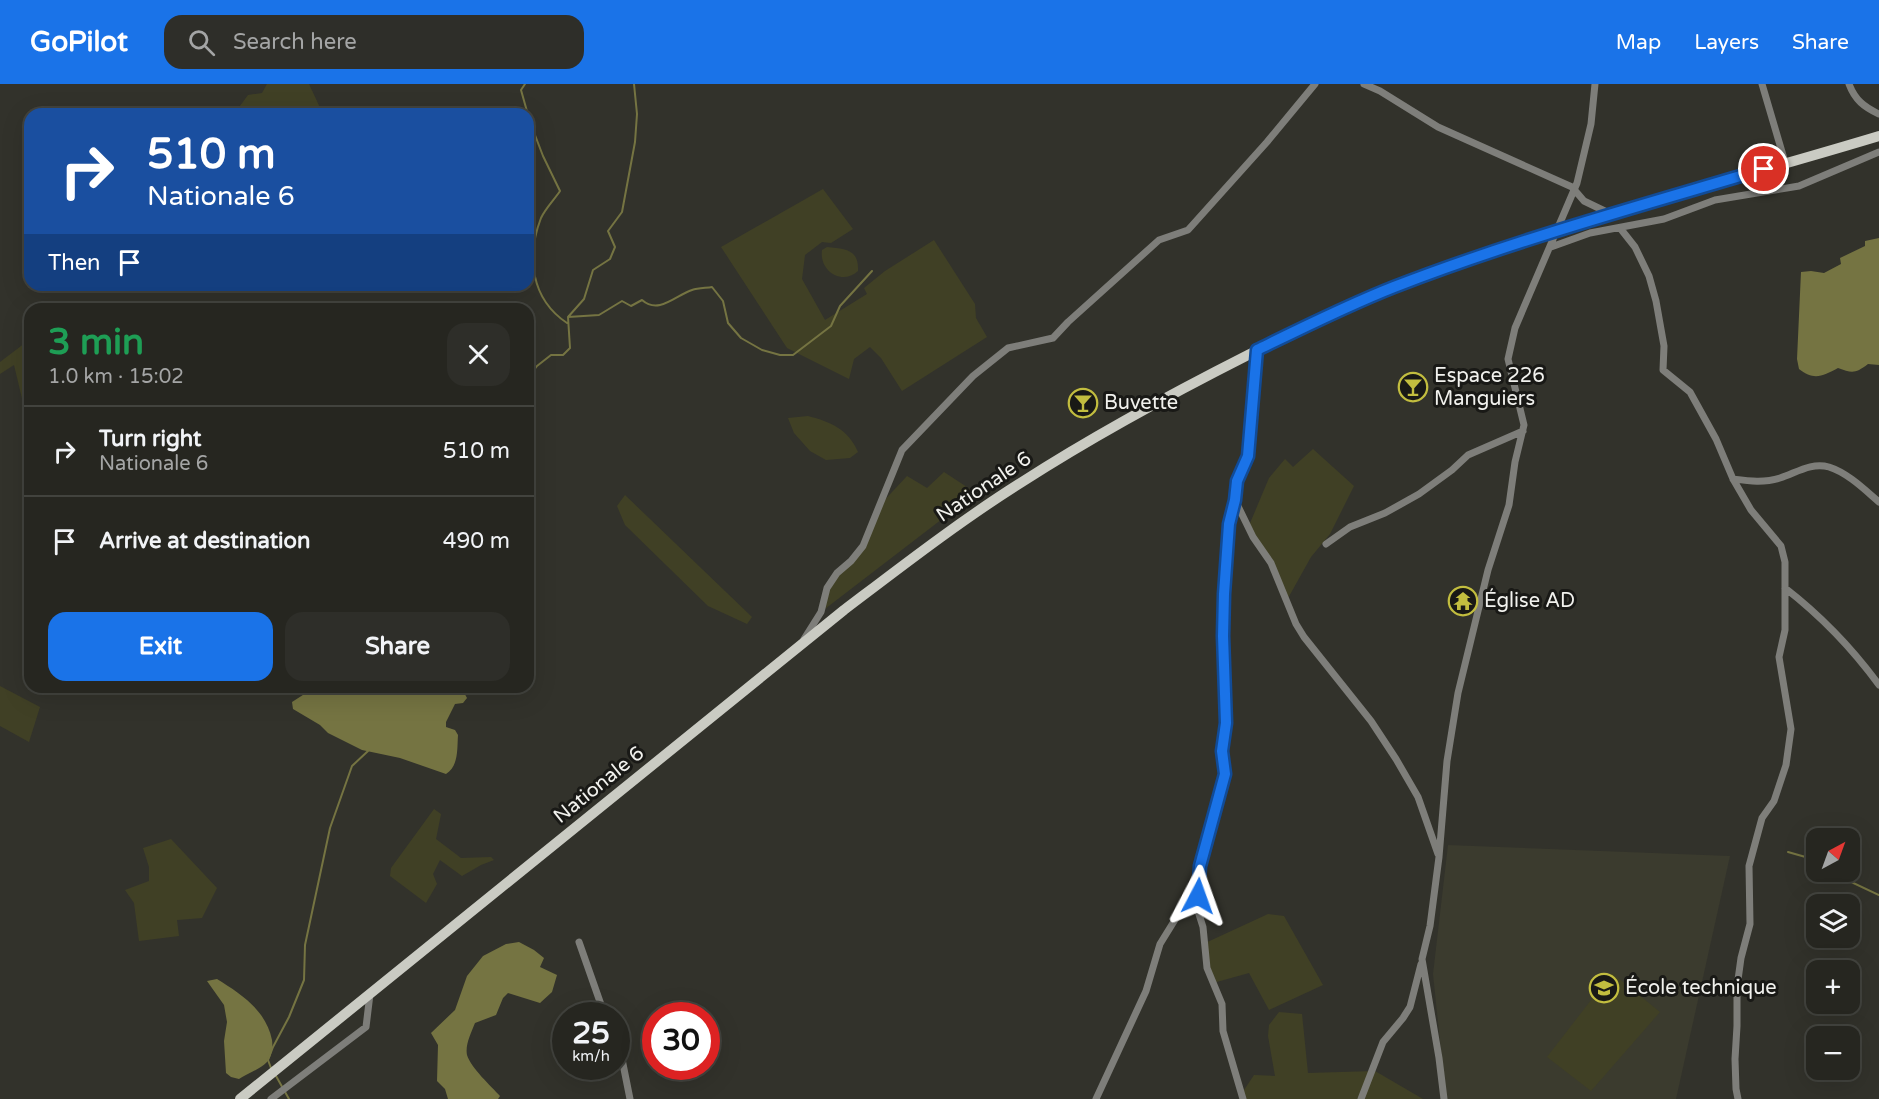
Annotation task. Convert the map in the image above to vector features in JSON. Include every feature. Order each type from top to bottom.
[{"type":"main road","name":"Nationale 6","points":[[240,1099],[881,582],[1020,483],[1150,405],[1257,350],[1392,288],[1454,265],[1558,230],[1879,136]]},
{"type":"street","points":[[800,646],[821,612],[827,588],[837,573],[862,546],[903,450],[973,376],[1008,348],[1053,338],[1159,240],[1188,230],[1316,84]]},
{"type":"street","points":[[1364,84],[1376,86],[1438,128],[1509,157],[1575,189],[1584,201],[1611,214]]},
{"type":"street","points":[[1361,1099],[1383,1042],[1410,1006],[1418,980],[1430,926],[1448,761],[1458,693],[1488,570],[1509,505],[1515,462],[1524,425],[1523,413],[1510,373],[1508,359],[1515,328],[1575,189],[1591,124],[1595,84]]},
{"type":"street","points":[[1762,84],[1785,162]]},
{"type":"street","points":[[1849,84],[1857,100],[1864,107],[1879,114]]},
{"type":"street","points":[[1551,247],[1590,233],[1664,219],[1715,200],[1799,186],[1879,152]]},
{"type":"street","points":[[1620,228],[1635,247],[1649,276],[1664,346],[1663,370],[1690,392],[1716,439],[1733,479],[1751,510],[1781,546],[1785,562],[1785,630],[1779,657],[1791,729],[1789,755],[1774,801],[1762,818],[1749,866],[1749,924],[1737,987],[1735,1059],[1738,1099]]},
{"type":"street","points":[[1096,1099],[1146,991],[1160,944],[1181,910],[1200,866],[1225,774],[1222,751],[1226,723],[1223,636],[1229,524],[1237,481],[1248,456],[1257,350]]},
{"type":"street","points":[[1326,544],[1350,527],[1385,513],[1419,494],[1468,455],[1523,431]]},
{"type":"street","points":[[1733,479],[1755,482],[1778,479],[1816,465],[1831,467],[1855,481],[1879,502]]},
{"type":"street","points":[[1235,500],[1253,537],[1271,563],[1296,624],[1304,637],[1371,721],[1418,797],[1439,857]]},
{"type":"street","points":[[1785,588],[1831,628],[1861,660],[1879,685]]},
{"type":"street","points":[[1200,866],[1197,908],[1203,927],[1207,968],[1221,1004],[1223,1031],[1244,1099]]},
{"type":"street","points":[[579,942],[600,1002]]},
{"type":"street","points":[[1422,959],[1444,1099]]},
{"type":"street","points":[[271,1099],[366,1027],[370,994]]},
{"type":"street","points":[[626,1080],[630,1099]]},
{"type":"shaded area","points":[[267,84],[309,84],[320,108],[238,108],[248,95],[262,93]]},
{"type":"shaded area","points":[[823,189],[853,229],[831,243],[822,242],[805,255],[802,279],[825,320],[867,294],[864,288],[885,271],[934,240],[975,304],[976,318],[987,337],[902,391],[881,358],[870,347],[854,359],[849,379],[787,348],[721,247]]},
{"type":"shaded area","points":[[1879,238],[1879,365],[1868,364],[1853,372],[1838,368],[1818,376],[1804,373],[1799,369],[1797,359],[1801,272],[1824,273],[1841,264],[1840,258],[1865,246],[1865,241]]},
{"type":"shaded area","points":[[827,247],[853,254],[858,264],[858,271],[845,277],[833,274],[828,270],[822,258],[822,250]]},
{"type":"shaded area","points":[[24,344],[24,407],[14,365],[0,374],[0,362]]},
{"type":"shaded area","points":[[808,416],[824,421],[844,432],[858,452],[850,458],[826,460],[810,451],[794,433],[788,418]]},
{"type":"shaded area","points":[[1313,449],[1354,486],[1330,534],[1311,557],[1287,600],[1271,563],[1248,528],[1269,478],[1285,459],[1293,467]]},
{"type":"shaded area","points":[[944,472],[976,493],[821,612],[827,588],[863,546],[879,506],[907,476],[927,488]]},
{"type":"shaded area","points":[[625,495],[752,617],[747,624],[708,606],[625,525],[617,506]]},
{"type":"shaded area","points":[[0,686],[40,707],[29,742],[0,726]]},
{"type":"shaded area","points":[[306,693],[464,693],[467,698],[463,703],[455,704],[446,722],[446,727],[455,730],[458,735],[453,766],[446,774],[400,758],[362,750],[328,733],[320,725],[293,709],[292,702]]},
{"type":"shaded area","points":[[434,809],[441,814],[436,839],[461,858],[491,857],[494,860],[462,876],[440,860],[433,874],[437,884],[426,903],[390,876],[391,868]]},
{"type":"shaded area","points":[[171,839],[217,888],[202,918],[177,920],[179,936],[139,941],[134,903],[125,890],[149,881],[149,867],[143,848]]},
{"type":"shaded area","points":[[1448,845],[1730,856],[1676,1099],[1446,1099],[1433,974]]},
{"type":"shaded area","points":[[1268,914],[1284,916],[1323,985],[1269,1010],[1249,973],[1213,983],[1203,944]]},
{"type":"shaded area","points":[[519,942],[544,958],[540,967],[557,975],[552,992],[540,1003],[508,993],[503,998],[496,1015],[475,1023],[468,1043],[467,1055],[477,1071],[500,1096],[498,1099],[448,1099],[445,1089],[437,1081],[438,1045],[431,1033],[455,1010],[467,976],[483,956],[506,944]]},
{"type":"shaded area","points":[[1612,973],[1660,1012],[1591,1091],[1547,1057]]},
{"type":"shaded area","points":[[217,979],[243,997],[258,1011],[269,1029],[272,1040],[272,1051],[267,1062],[239,1079],[226,1073],[224,1041],[227,1022],[224,1005],[207,981]]},
{"type":"shaded area","points":[[1279,1012],[1302,1014],[1308,1073],[1375,1071],[1423,1099],[1244,1099],[1242,1093],[1254,1075],[1275,1076],[1268,1036],[1269,1025]]},
{"type":"waterway","points":[[525,84],[521,90],[526,108]]},
{"type":"waterway","points":[[534,370],[551,355],[563,355],[570,348],[568,317],[584,299],[593,270],[610,259],[615,247],[608,231],[622,212],[635,142],[637,114],[634,84]]},
{"type":"waterway","points":[[534,132],[560,191],[541,218],[534,247]]},
{"type":"waterway","points":[[534,269],[539,290],[546,302],[567,323]]},
{"type":"waterway","points":[[568,317],[599,315],[622,301],[631,306],[642,300],[648,304],[661,305],[686,292],[712,287],[723,301],[728,323],[741,338],[762,350],[780,355],[793,355],[831,326],[840,306],[872,271]]},
{"type":"waterway","points":[[271,1068],[268,1060],[304,980],[305,945],[330,828],[352,766],[368,751]]},
{"type":"waterway","points":[[1788,852],[1806,857]]},
{"type":"waterway","points":[[1851,882],[1879,895]]},
{"type":"waterway","points":[[276,1076],[289,1099]]},
{"type":"place","name":"Espace 226 Manguiers","points":[[1413,387]]},
{"type":"place","name":"Buvette","points":[[1083,403]]},
{"type":"place","name":"Église AD","points":[[1463,601]]},
{"type":"place","name":"École technique","points":[[1604,988]]},
{"type":"route","points":[[1198,896],[1200,866],[1225,774],[1222,751],[1226,723],[1223,636],[1229,524],[1237,481],[1248,456],[1257,350],[1392,288],[1454,265],[1600,216],[1764,169]]}]
